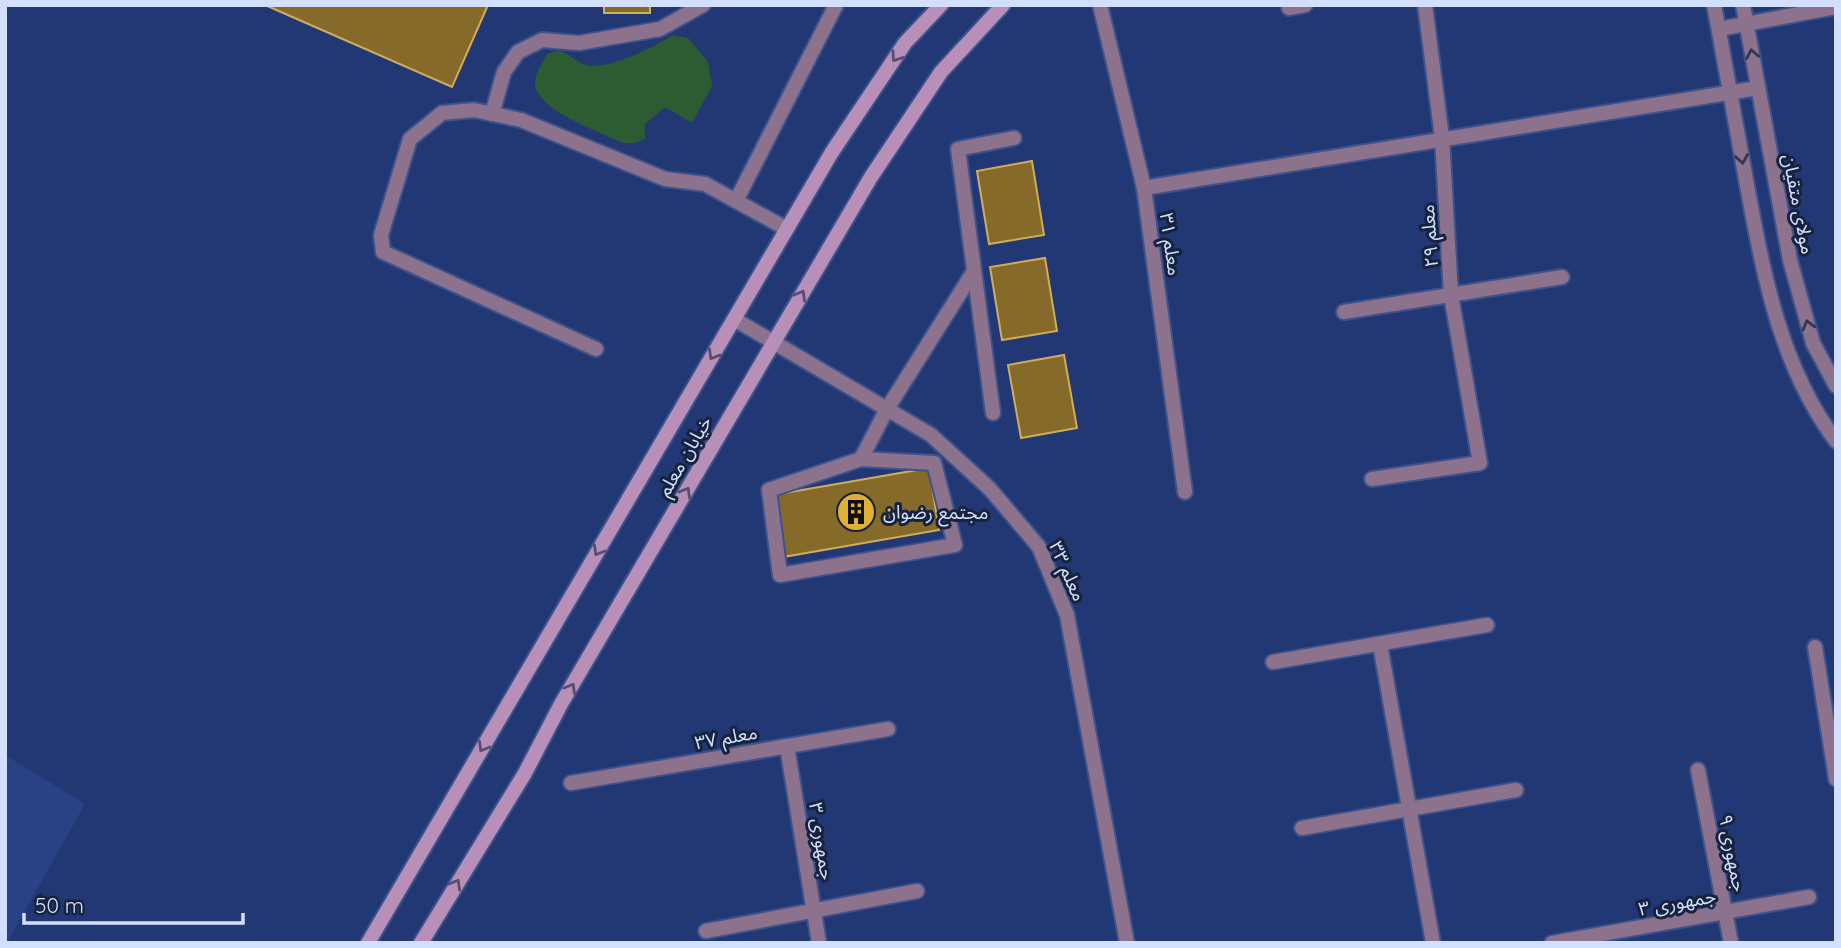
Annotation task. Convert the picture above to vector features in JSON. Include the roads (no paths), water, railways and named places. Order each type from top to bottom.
[{"type":"main road","name":"خیابان معلم","points":[[368,943],[832,152],[905,43],[941,5]]},
{"type":"main road","name":"خیابان معلم","points":[[421,943],[525,773],[561,705],[871,177],[941,72],[1003,5]]},
{"type":"street","points":[[492,114],[504,72],[518,52],[542,40],[579,43],[660,29],[703,5]]},
{"type":"street","points":[[736,201],[836,5]]},
{"type":"street","name":"معلم ۳۱","points":[[1100,5],[1144,188],[1185,492]]},
{"type":"street","points":[[1289,8],[1306,5]]},
{"type":"street","name":"معلم ۲۹","points":[[1372,479],[1480,463],[1451,295],[1442,138],[1425,5]]},
{"type":"street","points":[[1714,5],[1762,266],[1786,353],[1824,425],[1836,441]]},
{"type":"street","name":"مولای متقیان","points":[[1743,5],[1790,260],[1813,343],[1836,386]]},
{"type":"street","points":[[1719,29],[1836,7]]},
{"type":"street","points":[[1144,188],[1758,88]]},
{"type":"street","points":[[596,349],[383,252],[381,235],[410,139],[442,113],[474,110],[521,120],[665,179],[705,184],[787,229]]},
{"type":"street","points":[[993,413],[958,149],[1014,138]]},
{"type":"street","points":[[861,459],[934,463],[955,545],[780,575],[769,490],[861,459],[887,409],[974,271]]},
{"type":"street","points":[[1343,312],[1562,277]]},
{"type":"street","name":"معلم ۳۳","points":[[734,319],[931,435],[981,480],[1039,547],[1067,615],[1127,943]]},
{"type":"street","points":[[1273,662],[1488,625]]},
{"type":"street","points":[[1380,644],[1433,943]]},
{"type":"street","points":[[1815,647],[1836,779]]},
{"type":"street","name":"معلم ۳۷","points":[[571,783],[888,729]]},
{"type":"street","name":"جمهوری ۳","points":[[787,746],[819,943]]},
{"type":"street","name":"جمهوری ۹","points":[[1698,770],[1731,943]]},
{"type":"street","points":[[1302,828],[1516,790]]},
{"type":"street","points":[[706,931],[917,891]]},
{"type":"street","name":"جمهوری ۳","points":[[1552,943],[1809,897]]},
{"type":"place","name":"مجتمع رضوان","points":[[856,512]]}]
